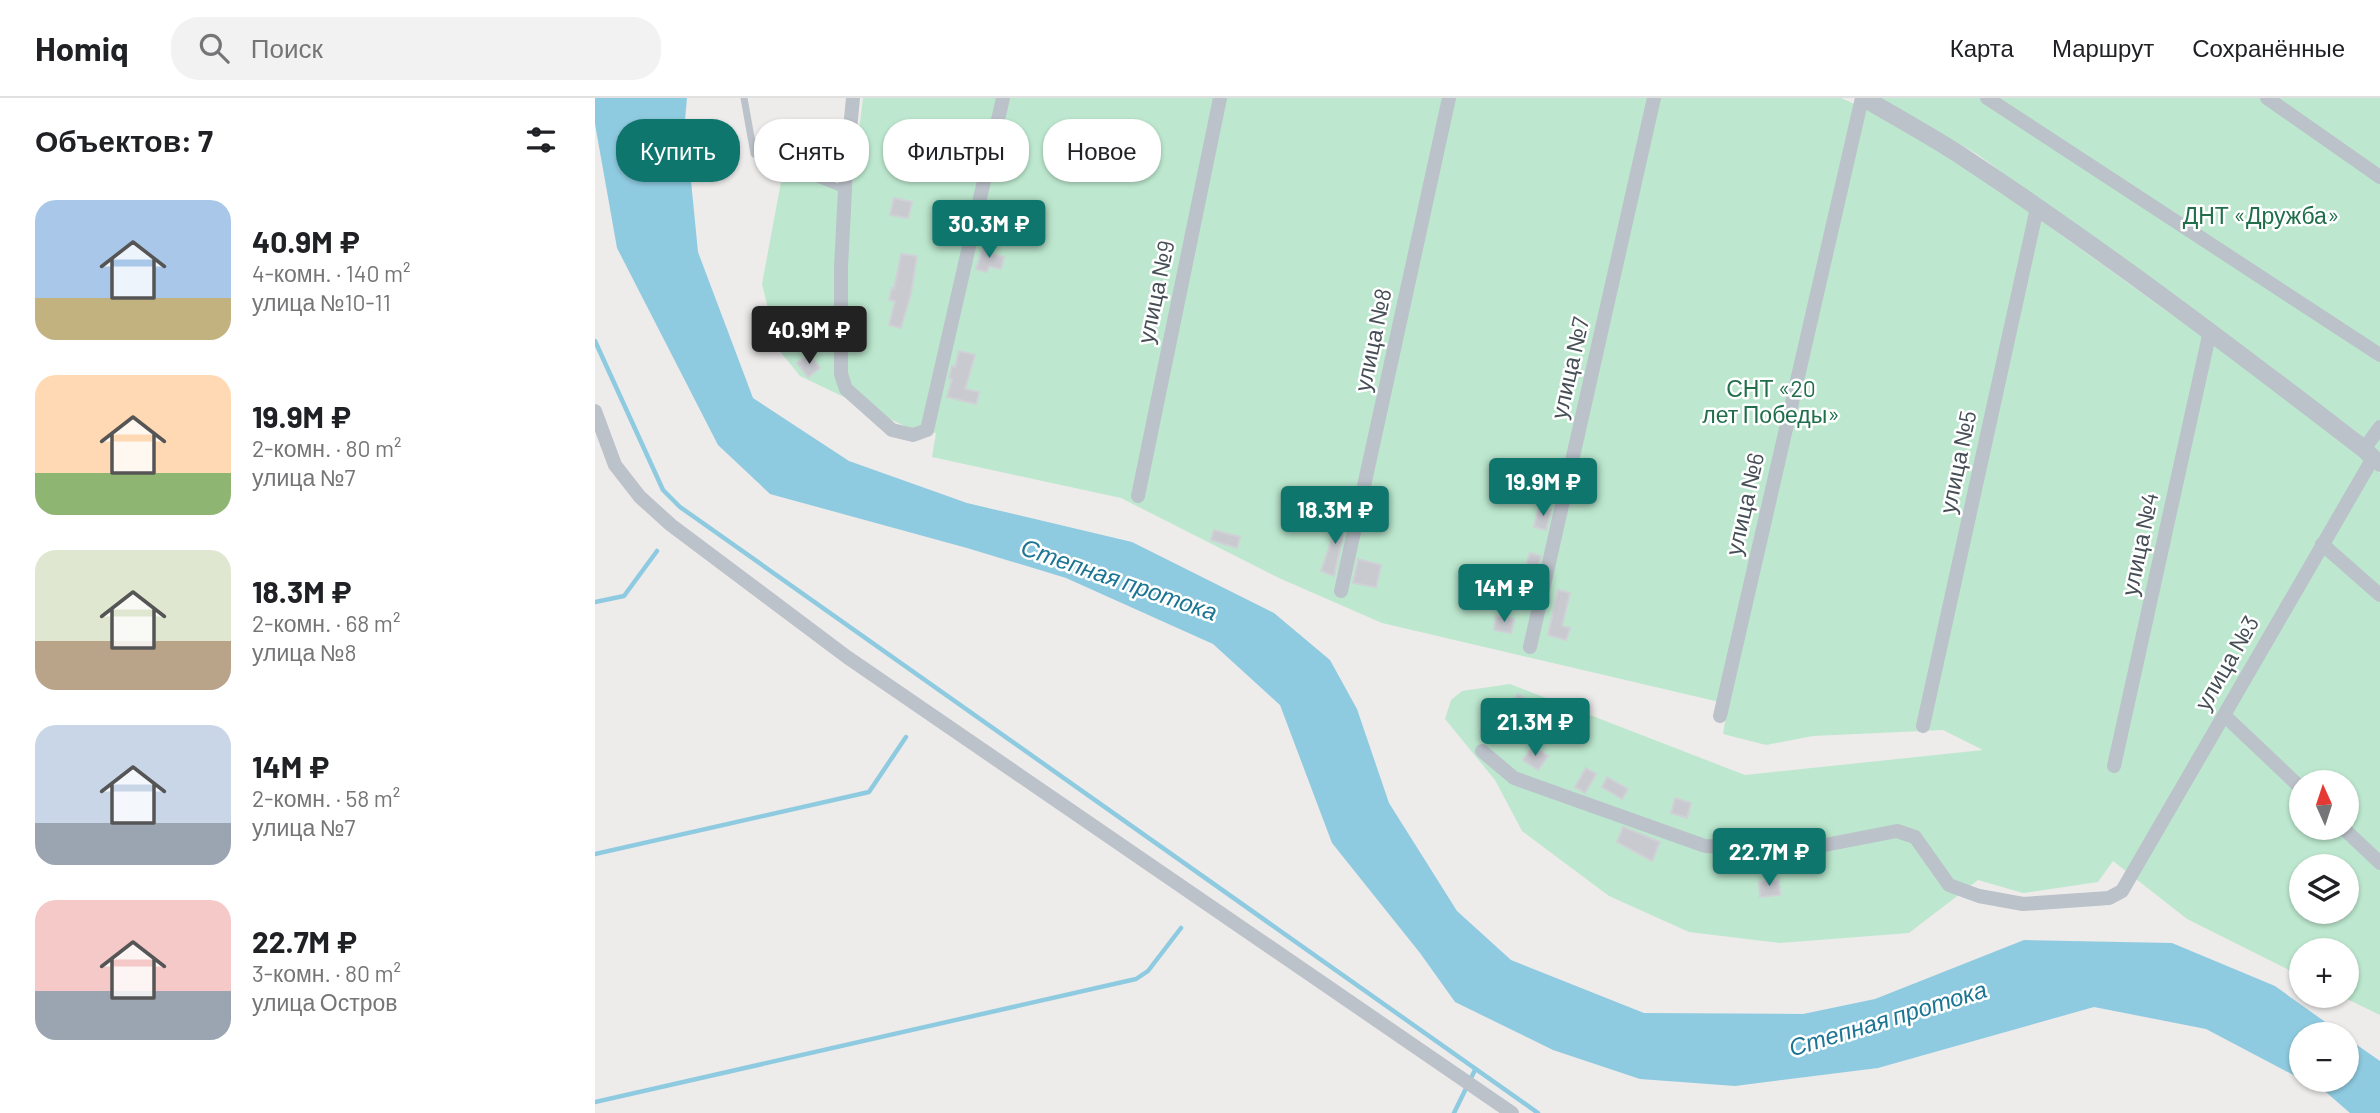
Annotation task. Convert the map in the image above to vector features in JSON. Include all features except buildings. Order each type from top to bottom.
[{"type":"street","points":[[853,98],[841,267],[841,374],[846,389],[892,430],[913,435],[927,430],[1003,98]]},
{"type":"street","name":"улица №9","points":[[1138,496],[1220,98]]},
{"type":"street","name":"улица №8","points":[[1341,591],[1449,98]]},
{"type":"street","name":"улица №7","points":[[1530,647],[1654,98]]},
{"type":"street","points":[[1863,98],[1967,159],[2038,208],[2210,331],[2373,458]]},
{"type":"street","name":"улица №6","points":[[1720,716],[1863,98]]},
{"type":"street","points":[[1987,98],[2380,355]]},
{"type":"street","points":[[2267,98],[2380,177]]},
{"type":"street","name":"улица №5","points":[[1923,726],[2038,208]]},
{"type":"street","name":"улица №4","points":[[2114,766],[2210,331]]},
{"type":"street","points":[[595,411],[615,465],[640,497],[671,525],[847,657],[1512,1113]]},
{"type":"street","name":"улица №3","points":[[1482,751],[1514,778],[1705,846],[1798,850],[1897,831],[1915,837],[1949,886],[1979,896],[2024,904],[2109,898],[2122,891],[2373,458],[2380,427]]},
{"type":"street","points":[[2322,544],[2380,595]]},
{"type":"street","points":[[2224,715],[2289,777]]},
{"type":"street","points":[[2356,840],[2380,863]]},
{"type":"lane","points":[[744,98],[754,154],[845,190]]},
{"type":"green space","name":"СНТ «20 лет Победы»","points":[[863,98],[1841,98],[1895,122],[1996,188],[2346,440],[2380,473],[2380,1015],[2359,1005],[2359,938],[2289,938],[2289,970],[2187,919],[2113,861],[2098,882],[2023,893],[1978,880],[1909,933],[1780,943],[1689,932],[1609,896],[1522,831],[1495,780],[1445,719],[1451,700],[1462,691],[1510,684],[1745,775],[1983,750],[1943,730],[1813,736],[1766,745],[1723,734],[1728,704],[1382,623],[1279,578],[1121,498],[932,457],[936,433],[915,431],[800,376],[778,349],[762,284],[781,182],[830,182],[852,187],[853,182],[869,182],[869,119],[860,119]]},
{"type":"green space","name":"ДНТ «Дружба»","points":[[1876,98],[2380,98],[2380,458],[2357,432],[1977,154]]},
{"type":"water","name":"Степная протока","points":[[595,98],[687,98],[685,119],[616,119],[616,182],[691,182],[698,252],[753,398],[849,461],[967,503],[1132,542],[1274,613],[1330,660],[1357,709],[1389,803],[1457,911],[1511,960],[1644,1013],[1803,1014],[1875,999],[2024,940],[2172,943],[2275,986],[2289,996],[2289,1008],[2306,1008],[2325,1022],[2289,1022],[2289,1073],[2206,1029],[2094,1007],[1878,1068],[1735,1086],[1640,1079],[1553,1050],[1455,1002],[1420,953],[1332,843],[1280,705],[1213,644],[1066,578],[770,494],[718,445],[617,248],[595,124]]},
{"type":"water","points":[[2359,1046],[2380,1061],[2380,1113],[2350,1113],[2327,1093],[2359,1092]]},
{"type":"waterway","points":[[595,341],[663,490],[680,507],[1538,1113]]},
{"type":"waterway","points":[[595,602],[624,596],[657,551]]},
{"type":"waterway","points":[[595,854],[869,792],[906,737]]},
{"type":"waterway","points":[[595,1102],[1136,979],[1148,971],[1181,928]]},
{"type":"waterway","points":[[1454,1113],[1475,1070]]}]
